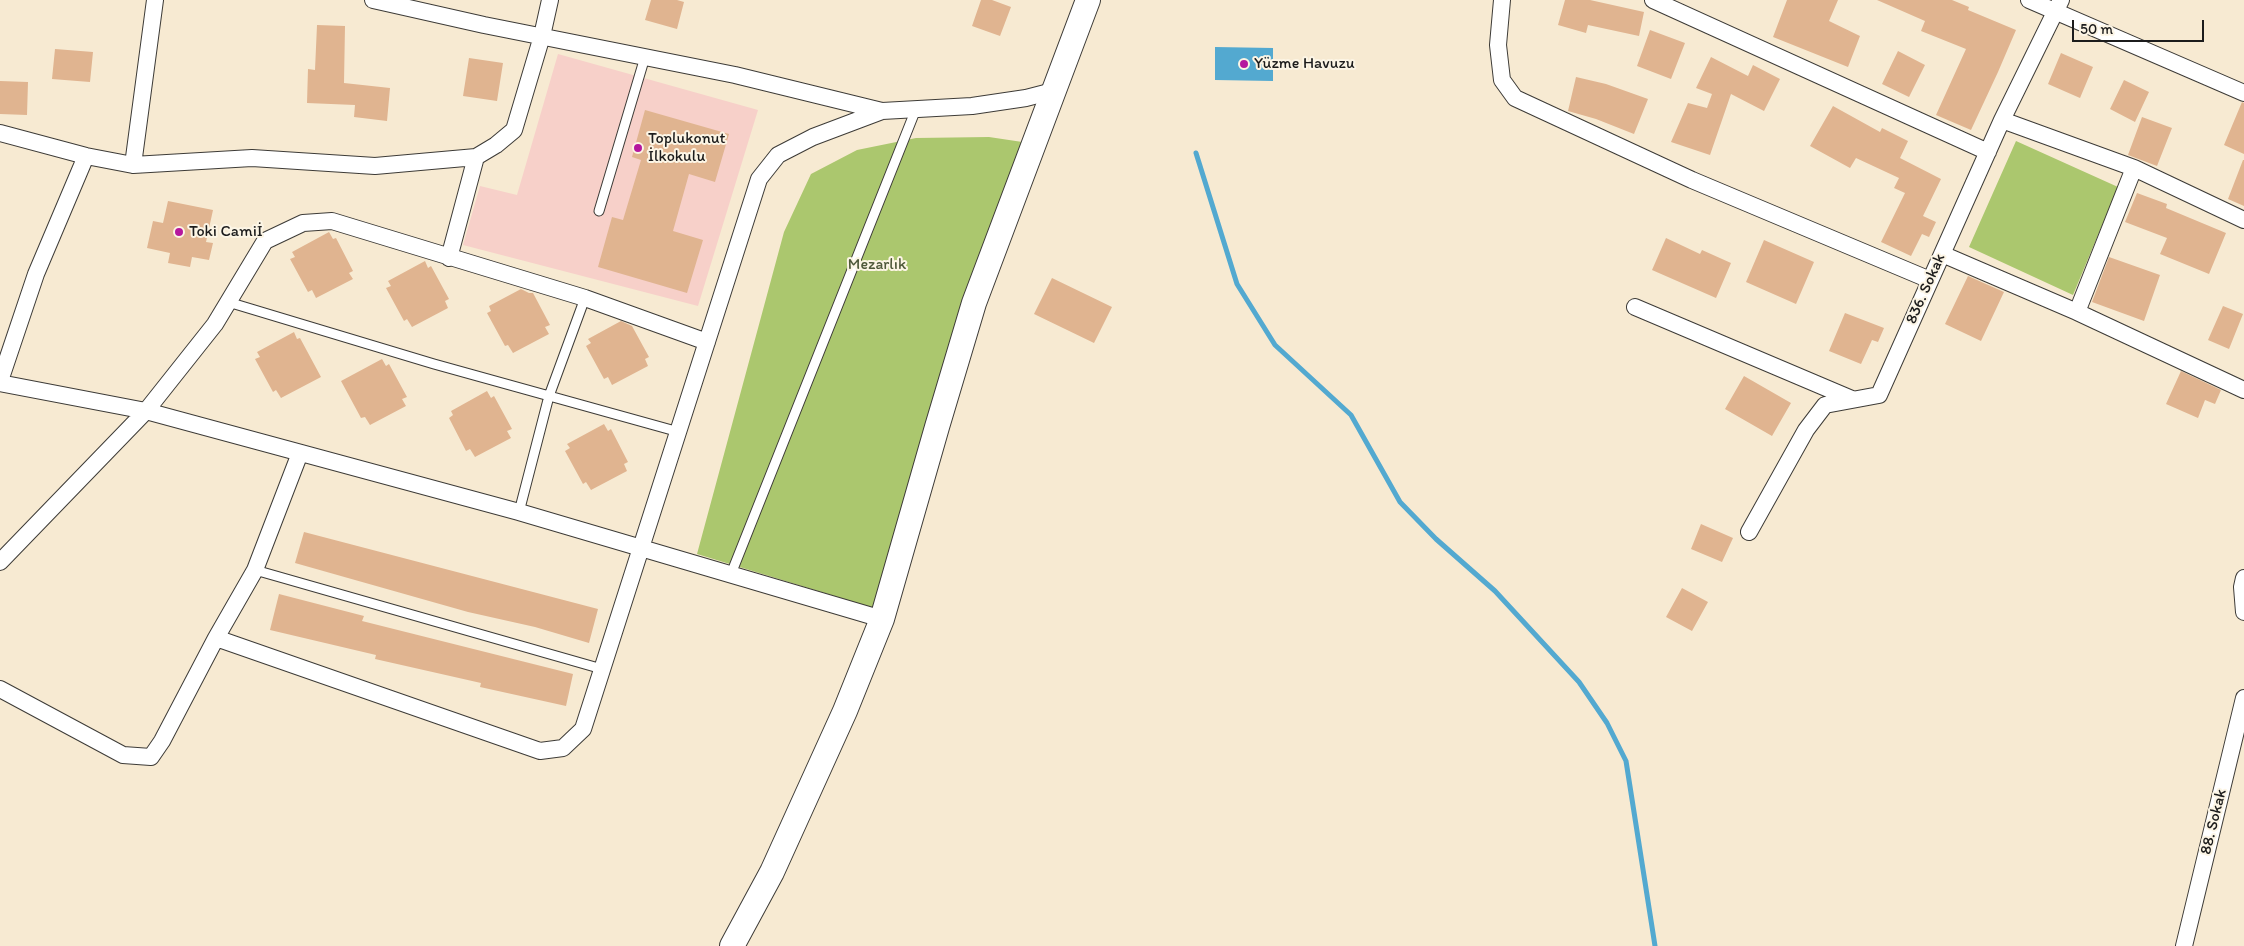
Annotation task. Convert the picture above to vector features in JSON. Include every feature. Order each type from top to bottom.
[{"type":"street","points":[[133,165],[155,0]]},
{"type":"street","points":[[374,0],[735,75],[882,111],[972,106],[1026,98],[1053,91]]},
{"type":"street","points":[[0,133],[86,156],[133,165],[252,158],[375,166],[476,157],[496,145],[514,130],[542,36],[550,0]]},
{"type":"street","points":[[732,946],[772,872],[845,711],[882,619],[936,427],[974,303],[1088,0]]},
{"type":"street","points":[[1502,0],[1498,45],[1502,80],[1515,98],[1692,180],[1930,280]]},
{"type":"street","points":[[1653,0],[1988,152]]},
{"type":"street","points":[[2029,0],[2058,6],[2244,93]]},
{"type":"street","name":"836. Sokak","points":[[1749,532],[1806,430],[1825,405],[1879,395],[2002,120],[2058,6]]},
{"type":"street","points":[[216,638],[540,751],[563,748],[583,729],[759,179],[778,155],[813,137],[882,111]]},
{"type":"street","points":[[2002,120],[2134,168],[2244,220]]},
{"type":"street","points":[[86,156],[36,274],[0,382],[146,411],[519,512],[641,550],[882,619]]},
{"type":"street","points":[[450,258],[476,157]]},
{"type":"street","points":[[2077,312],[2134,168]]},
{"type":"street","points":[[0,562],[146,411],[215,324],[265,241],[303,223],[332,221],[584,298],[707,342]]},
{"type":"street","points":[[1942,254],[2077,312],[2244,390]]},
{"type":"street","points":[[1635,307],[1852,399]]},
{"type":"street","points":[[0,689],[124,755],[151,757],[162,741],[216,638],[255,570],[300,453]]},
{"type":"street","points":[[2244,578],[2242,587],[2244,612]]},
{"type":"street","name":"88. Sokak","points":[[2184,946],[2244,698]]},
{"type":"lane","points":[[599,210],[645,57]]},
{"type":"lane","points":[[730,574],[916,109]]},
{"type":"lane","points":[[519,512],[548,396],[584,298]]},
{"type":"lane","points":[[228,302],[425,361],[679,432]]},
{"type":"lane","points":[[255,570],[602,669]]},
{"type":"shaded area","name":"Toplukonut İlkokulu","points":[[558,54],[758,110],[698,306],[463,245],[480,186],[517,195]]},
{"type":"green space","name":"Mezarlık","points":[[989,137],[1029,143],[877,609],[697,554],[784,232],[811,174],[857,150],[916,138]]},
{"type":"green space","points":[[2016,141],[2118,187],[2073,295],[1969,247]]},
{"type":"water","name":"Yüzme Havuzu","points":[[1215,47],[1273,48],[1273,81],[1215,80]]},
{"type":"building","points":[[651,0],[677,0],[684,2],[677,29],[645,20]]},
{"type":"building","points":[[981,0],[992,0],[1011,7],[1000,36],[972,26]]},
{"type":"building","points":[[1565,0],[1590,0],[1644,12],[1639,36],[1588,25],[1586,33],[1558,25]]},
{"type":"building","points":[[1787,0],[1838,0],[1829,21],[1860,36],[1848,67],[1773,37]]},
{"type":"building","points":[[1877,0],[1952,0],[1969,7],[1968,10],[2016,30],[1971,130],[1936,115],[1966,49],[1921,31],[1925,21]]},
{"type":"building","points":[[317,25],[345,26],[344,83],[390,88],[387,121],[354,117],[355,105],[307,103],[308,69],[315,70]]},
{"type":"building","points":[[1650,30],[1685,43],[1671,79],[1637,66]]},
{"type":"building","points":[[55,49],[93,52],[90,82],[52,79]]},
{"type":"building","points":[[1898,51],[1925,65],[1909,97],[1882,84]]},
{"type":"building","points":[[2061,53],[2093,67],[2080,98],[2048,84]]},
{"type":"building","points":[[1711,57],[1748,76],[1753,65],[1780,79],[1764,111],[1731,94],[1710,155],[1671,142],[1688,103],[1707,108],[1712,94],[1696,88]]},
{"type":"building","points":[[469,58],[503,63],[497,101],[463,96]]},
{"type":"building","points":[[1576,77],[1606,84],[1648,99],[1634,134],[1596,119],[1568,111]]},
{"type":"building","points":[[2124,80],[2149,92],[2135,122],[2110,109]]},
{"type":"building","points":[[0,81],[28,82],[27,115],[0,114]]},
{"type":"building","points":[[2242,102],[2244,103],[2244,154],[2224,145]]},
{"type":"building","points":[[1833,106],[1880,132],[1882,128],[1908,141],[1900,158],[1941,179],[1923,216],[1936,222],[1929,237],[1922,234],[1911,256],[1881,242],[1905,193],[1894,188],[1899,178],[1856,158],[1850,168],[1810,146]]},
{"type":"building","points":[[645,110],[729,134],[715,182],[689,174],[673,231],[703,240],[687,293],[598,267],[612,217],[623,220],[641,160],[632,157]]},
{"type":"building","points":[[2142,117],[2172,128],[2157,166],[2128,155]]},
{"type":"building","points":[[2244,160],[2244,206],[2228,199]]},
{"type":"building","points":[[2137,193],[2167,204],[2166,208],[2226,233],[2209,274],[2160,254],[2167,238],[2125,222]]},
{"type":"building","name":"Toki Camiİ","points":[[168,201],[213,210],[206,242],[213,243],[209,260],[192,257],[190,267],[168,263],[170,253],[147,248],[153,221],[163,223]]},
{"type":"building","points":[[329,232],[333,239],[336,238],[353,271],[349,273],[353,279],[316,298],[312,290],[308,292],[290,259],[295,257],[292,252]]},
{"type":"building","points":[[1666,238],[1700,254],[1702,250],[1731,263],[1716,298],[1652,270]]},
{"type":"building","points":[[1764,240],[1814,262],[1796,304],[1746,282]]},
{"type":"building","points":[[2109,257],[2160,275],[2144,321],[2092,302]]},
{"type":"building","points":[[425,261],[428,268],[431,266],[449,299],[445,301],[448,308],[412,327],[407,319],[404,321],[386,288],[391,286],[388,281]]},
{"type":"building","points":[[1968,276],[2004,292],[1981,341],[1945,324]]},
{"type":"building","points":[[1052,278],[1112,307],[1094,343],[1034,314]]},
{"type":"building","points":[[521,289],[533,293],[550,325],[545,327],[549,334],[513,353],[508,345],[505,346],[487,313],[491,311],[489,306]]},
{"type":"building","points":[[2223,306],[2243,314],[2229,349],[2208,340]]},
{"type":"building","points":[[1845,313],[1884,328],[1878,342],[1872,340],[1861,364],[1829,351]]},
{"type":"building","points":[[621,321],[632,326],[649,357],[645,359],[648,366],[612,385],[608,377],[604,379],[586,346],[591,343],[588,339]]},
{"type":"building","points":[[294,332],[297,339],[300,338],[321,377],[281,398],[276,390],[273,392],[255,359],[260,357],[257,352]]},
{"type":"building","points":[[382,359],[386,366],[389,364],[407,397],[402,399],[406,406],[370,425],[365,417],[361,418],[341,381]]},
{"type":"building","points":[[2181,371],[2221,390],[2215,404],[2205,400],[2198,418],[2166,404]]},
{"type":"building","points":[[1744,376],[1791,403],[1772,436],[1725,409]]},
{"type":"building","points":[[487,391],[491,398],[494,396],[512,429],[507,431],[511,438],[475,457],[470,449],[466,451],[449,418],[453,415],[451,411]]},
{"type":"building","points":[[604,424],[608,431],[611,429],[628,462],[624,464],[627,471],[591,490],[586,482],[583,484],[565,451],[570,448],[567,444]]},
{"type":"building","points":[[1701,524],[1733,538],[1722,562],[1691,549]]},
{"type":"building","points":[[304,532],[598,609],[589,643],[535,627],[468,612],[295,563]]},
{"type":"building","points":[[1682,588],[1708,602],[1692,631],[1666,617]]},
{"type":"building","points":[[279,594],[364,616],[362,621],[573,674],[566,706],[480,687],[481,683],[375,659],[376,655],[270,630]]},
{"type":"waterway","points":[[1196,153],[1237,284],[1275,345],[1351,415],[1400,502],[1436,539],[1495,591],[1579,682],[1607,723],[1626,761],[1655,946]]},
{"type":"place","name":"Yüzme Havuzu","points":[[1244,64]]},
{"type":"place","name":"Toplukonut İlkokulu","points":[[638,148]]},
{"type":"place","name":"Toki Camiİ","points":[[179,232]]}]
